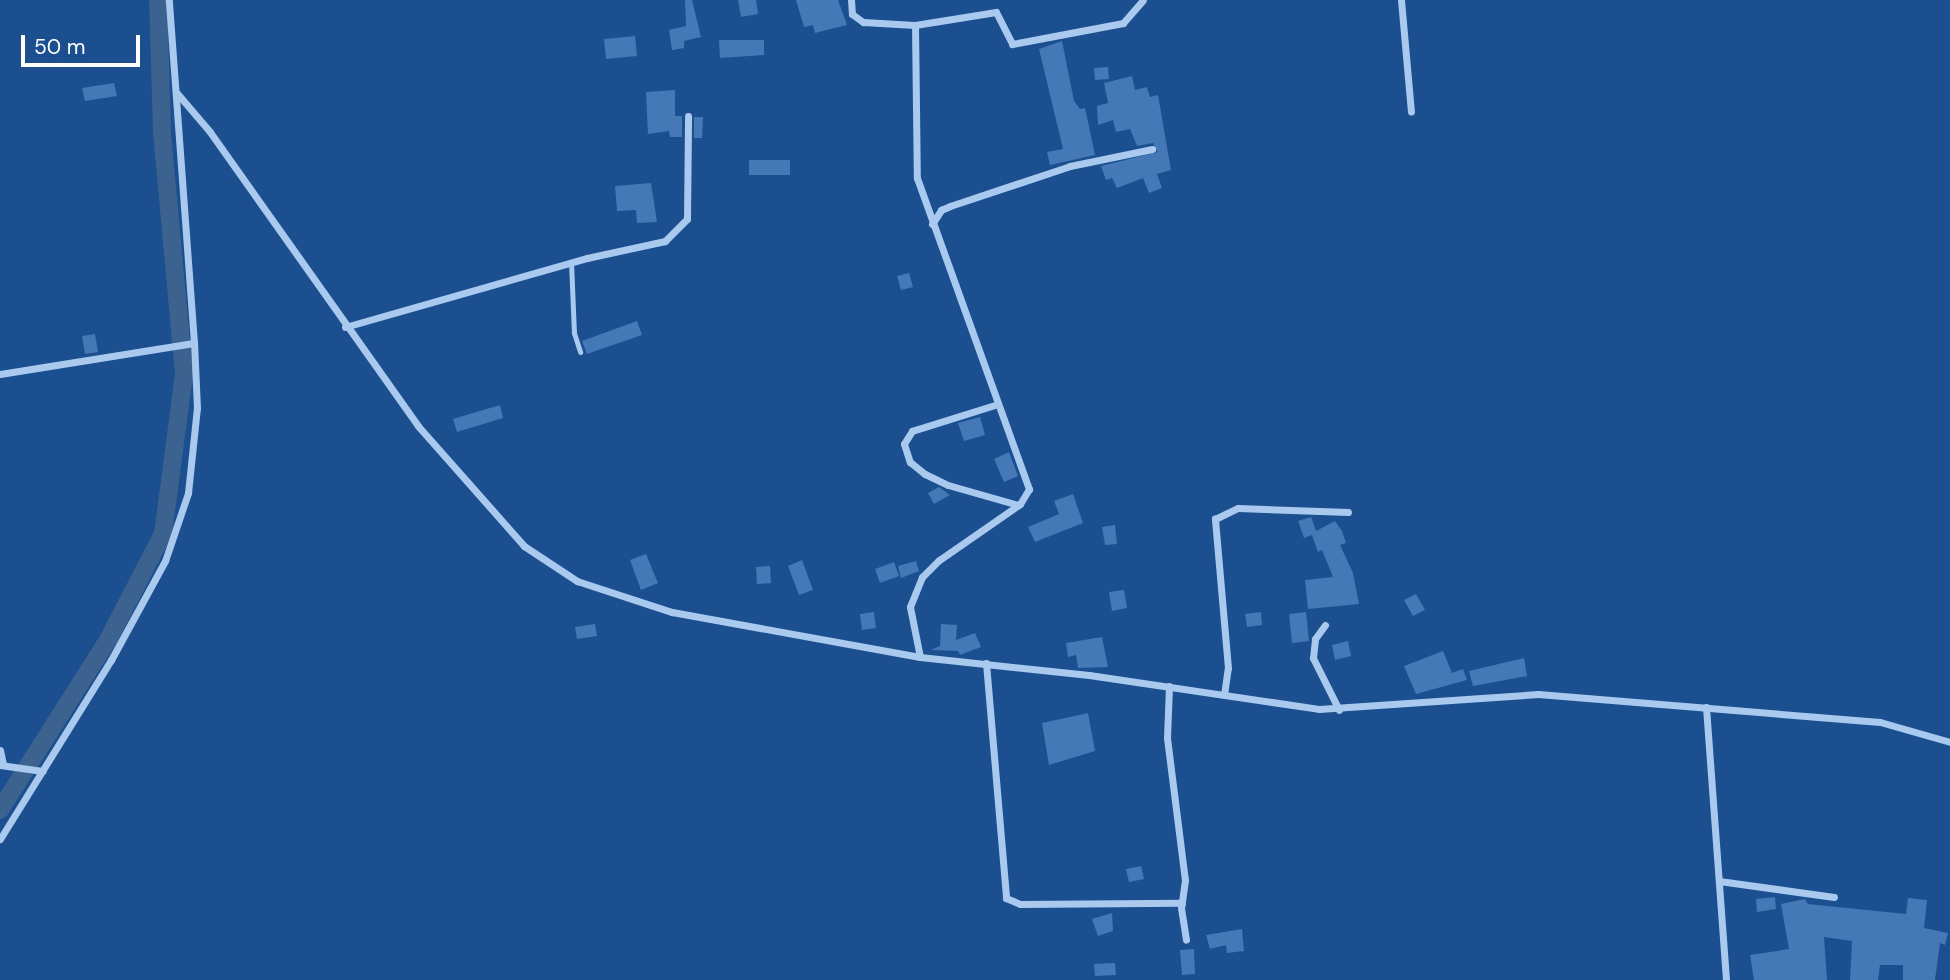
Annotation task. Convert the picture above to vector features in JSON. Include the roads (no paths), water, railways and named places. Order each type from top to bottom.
[{"type":"street","points":[[0,839],[111,660],[169,550],[188,493],[197,408],[190,344],[169,0]]},
{"type":"street","points":[[851,0],[857,20],[915,25],[996,12],[1006,39],[1016,44],[1123,23],[1143,0]]},
{"type":"street","points":[[1401,0],[1412,112]]},
{"type":"street","points":[[915,25],[913,155],[932,224],[1028,482],[1028,496],[1018,506],[968,538],[922,577],[910,607],[920,657]]},
{"type":"street","points":[[176,92],[210,132],[345,327],[427,436],[524,546],[554,570],[672,612],[920,657],[986,663],[1169,690],[1339,710],[1510,693],[1706,711],[1880,722],[1950,742]]},
{"type":"street","points":[[345,327],[571,262],[665,241],[681,229],[687,219],[688,116]]},
{"type":"street","points":[[932,224],[941,210],[950,206],[1070,166],[1152,149]]},
{"type":"street","points":[[0,374],[190,344]]},
{"type":"street","points":[[998,404],[912,431],[904,444],[909,462],[925,474],[1018,506]]},
{"type":"street","points":[[1224,695],[1228,668],[1215,519],[1238,508],[1348,512]]},
{"type":"street","points":[[1325,625],[1315,639],[1313,658],[1339,710]]},
{"type":"street","points":[[986,663],[1006,898],[1020,904],[1182,903]]},
{"type":"street","points":[[1169,690],[1167,707],[1185,880],[1182,903],[1186,940]]},
{"type":"street","points":[[1706,711],[1705,726],[1726,980]]},
{"type":"street","points":[[0,751],[1,765],[17,764],[43,771]]},
{"type":"street","points":[[1718,881],[1835,897]]},
{"type":"lane","points":[[571,262],[574,333],[580,352]]},
{"type":"waterway","points":[[0,810],[109,638],[163,534],[184,374],[162,131],[158,0]]}]
